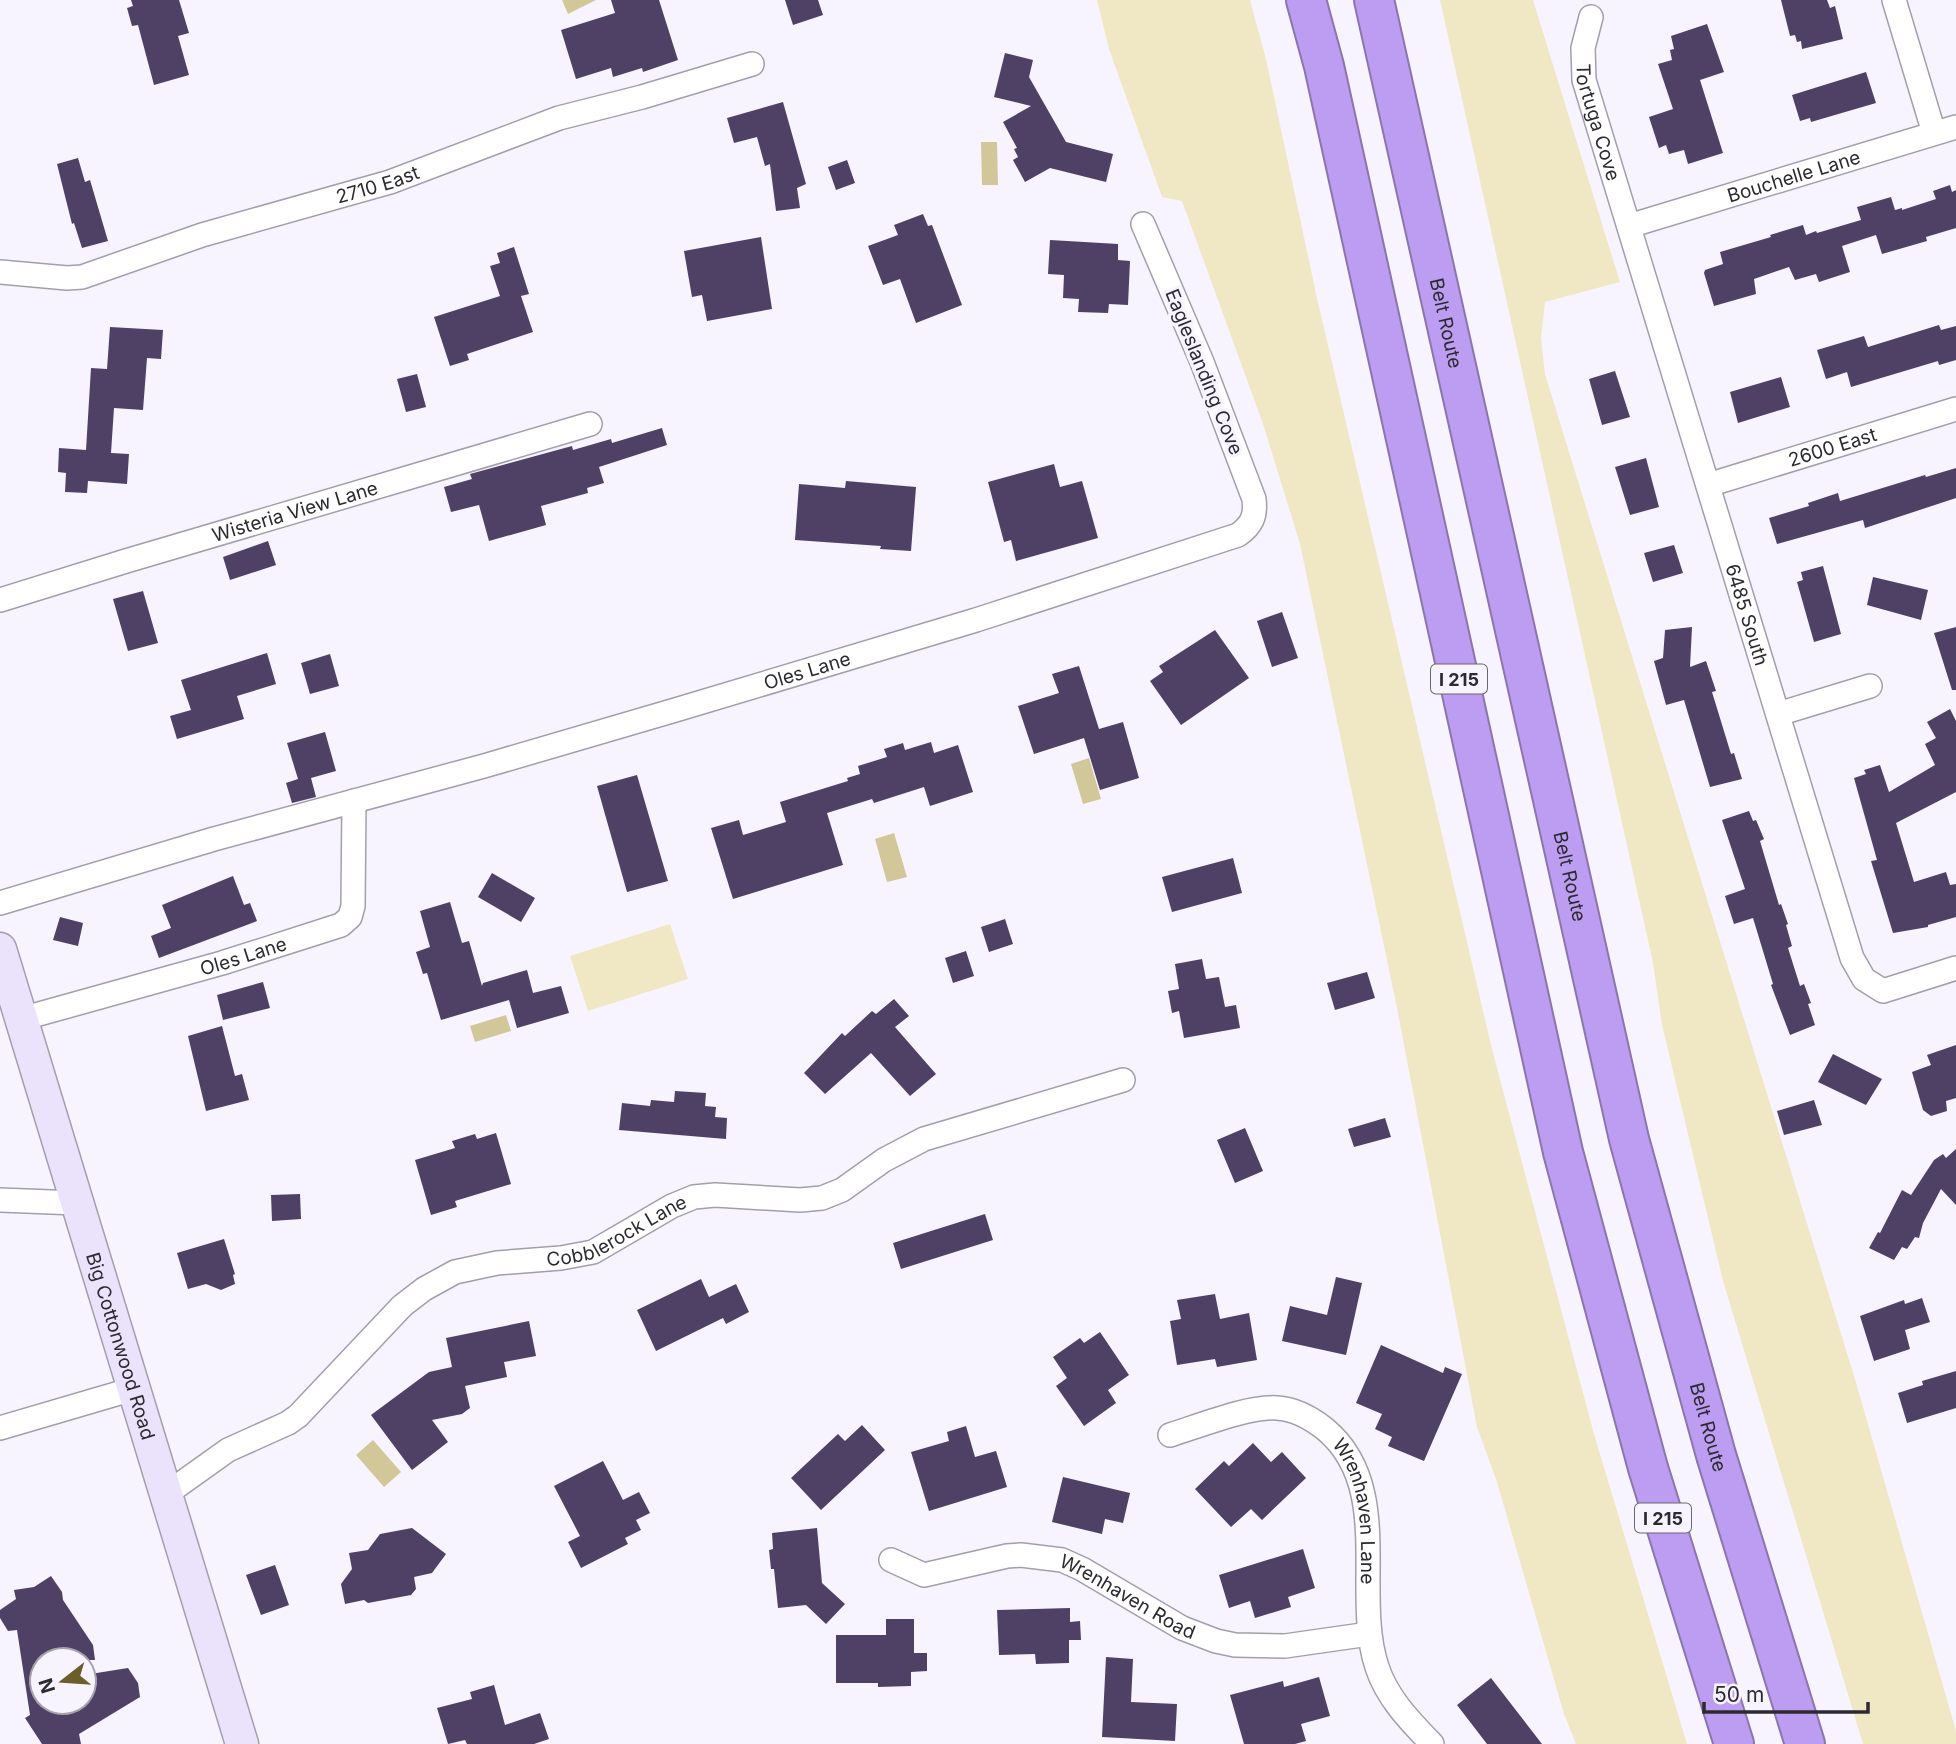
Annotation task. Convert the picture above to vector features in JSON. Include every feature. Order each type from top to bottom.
[{"type":"highway","points":[[1298,0],[1324,66]]},
{"type":"highway","name":"I 215","points":[[1307,0],[1324,66],[1563,1152],[1648,1468],[1734,1744]]},
{"type":"highway","name":"Belt Route","points":[[1374,0],[1629,1139],[1716,1455],[1805,1744]]},
{"type":"main road","name":"Big Cottonwood Road","points":[[0,949],[242,1744]]},
{"type":"street","points":[[1894,0],[1945,130]]},
{"type":"street","name":"Tortuga Cove","points":[[1591,17],[1583,48],[1584,80],[1629,226]]},
{"type":"street","name":"2710 East","points":[[0,272],[82,277],[202,235],[390,182],[559,118],[642,97],[752,64]]},
{"type":"street","name":"Bouchelle Lane","points":[[1629,226],[1945,130]]},
{"type":"street","name":"Eagleslanding Cove","points":[[1143,224],[1202,362],[1254,499],[1255,515],[1252,522]]},
{"type":"street","name":"6485 South","points":[[1629,226],[1852,958],[1864,979],[1883,990],[1956,968]]},
{"type":"street","name":"2600 East","points":[[1708,485],[1956,409]]},
{"type":"street","name":"Wisteria View Lane","points":[[0,600],[590,424]]},
{"type":"street","name":"Oles Lane","points":[[0,903],[224,836],[555,745],[976,620],[1229,540],[1252,522]]},
{"type":"street","points":[[1778,714],[1870,686]]},
{"type":"street","name":"Oles Lane","points":[[21,1019],[222,963],[341,925],[350,917],[353,906],[354,801]]},
{"type":"street","name":"Cobblerock Lane","points":[[165,1495],[228,1450],[281,1427],[298,1416],[402,1306],[424,1289],[455,1272],[497,1263],[584,1254],[602,1248],[672,1206],[694,1197],[715,1195],[800,1200],[822,1198],[842,1190],[884,1160],[924,1139],[1123,1080]]},
{"type":"street","points":[[0,1200],[77,1203]]},
{"type":"street","points":[[0,1428],[133,1389]]},
{"type":"street","name":"Wrenhaven Lane","points":[[1170,1435],[1252,1410],[1277,1408],[1302,1413],[1329,1433],[1341,1446],[1356,1475],[1365,1509],[1369,1634],[1377,1667],[1401,1711],[1432,1744]]},
{"type":"street","name":"Wrenhaven Road","points":[[891,1560],[924,1574],[1007,1556],[1062,1560],[1182,1628],[1235,1645],[1285,1646],[1369,1634]]},
{"type":"shaded area","points":[[562,0],[596,0],[568,14]]},
{"type":"shaded area","points":[[1097,0],[1250,0],[1266,59],[1317,298],[1491,1045],[1594,1434],[1687,1744],[1576,1744],[1564,1714],[1497,1482],[1477,1427],[1397,1008],[1300,544],[1263,424],[1182,201],[1162,197],[1109,49]]},
{"type":"shaded area","points":[[1440,0],[1533,0],[1620,282],[1545,302],[1541,338],[1545,374],[1855,1379],[1956,1731],[1956,1744],[1863,1744],[1723,1281],[1662,1025],[1653,963]]},
{"type":"shaded area","points":[[981,142],[997,142],[998,185],[982,185]]},
{"type":"shaded area","points":[[1089,758],[1101,799],[1083,804],[1071,764]]},
{"type":"shaded area","points":[[894,833],[907,877],[887,882],[875,839]]},
{"type":"shaded area","points":[[670,924],[688,979],[588,1011],[570,956]]},
{"type":"shaded area","points":[[506,1015],[511,1031],[475,1042],[470,1026]]},
{"type":"shaded area","points":[[373,1440],[401,1472],[384,1487],[356,1455]]},
{"type":"building","points":[[131,0],[179,0],[189,33],[178,36],[189,75],[154,85],[138,25],[132,26],[127,8],[133,6]]},
{"type":"building","points":[[611,0],[659,0],[678,60],[643,72],[642,68],[613,77],[611,68],[576,79],[561,30],[615,13]]},
{"type":"building","points":[[785,0],[818,0],[823,15],[793,25]]},
{"type":"building","points":[[1781,0],[1827,0],[1830,8],[1835,6],[1843,39],[1802,49],[1801,41],[1797,42],[1795,35],[1790,36]]},
{"type":"building","points":[[1707,24],[1724,72],[1700,80],[1723,153],[1688,164],[1684,150],[1669,154],[1666,145],[1659,148],[1649,117],[1673,109],[1658,64],[1672,60],[1670,50],[1674,49],[1671,36]]},
{"type":"building","points":[[1005,53],[1033,60],[1029,77],[1066,142],[1113,154],[1106,182],[1050,168],[1025,182],[1013,160],[1018,157],[1014,149],[1017,148],[1003,122],[1031,106],[994,97]]},
{"type":"building","points":[[1866,72],[1876,103],[1811,122],[1810,118],[1800,121],[1792,95]]},
{"type":"building","points":[[783,102],[806,184],[797,188],[800,208],[776,211],[770,164],[765,166],[757,137],[734,143],[727,118]]},
{"type":"building","points":[[78,158],[85,182],[90,180],[108,241],[82,248],[74,223],[72,224],[57,164]]},
{"type":"building","points":[[847,160],[855,183],[836,190],[828,167]]},
{"type":"building","points":[[1950,185],[1952,192],[1956,190],[1956,228],[1926,237],[1927,241],[1882,254],[1876,235],[1842,246],[1850,272],[1819,282],[1816,274],[1795,280],[1789,267],[1754,279],[1756,294],[1714,306],[1704,273],[1705,270],[1723,264],[1720,252],[1803,225],[1806,235],[1861,220],[1857,207],[1891,197],[1895,210],[1902,210],[1936,199],[1933,191]]},
{"type":"building","points":[[923,214],[928,226],[932,225],[962,305],[916,323],[900,279],[883,285],[868,246],[898,235],[894,225]]},
{"type":"building","points":[[761,237],[772,309],[707,321],[702,295],[692,297],[684,251]]},
{"type":"building","points":[[1050,240],[1118,244],[1118,260],[1130,261],[1128,305],[1109,304],[1108,313],[1078,312],[1079,299],[1063,298],[1064,275],[1048,274]]},
{"type":"building","points":[[514,247],[529,294],[521,296],[533,332],[467,354],[469,360],[450,366],[434,317],[500,296],[490,266],[500,263],[497,253]]},
{"type":"building","points":[[1939,325],[1941,330],[1956,326],[1956,360],[1939,365],[1938,361],[1851,387],[1847,372],[1826,379],[1817,350],[1864,336],[1868,347]]},
{"type":"building","points":[[110,327],[163,330],[161,359],[147,358],[143,410],[114,408],[111,453],[129,454],[127,484],[88,481],[87,493],[65,492],[66,473],[58,472],[59,448],[86,450],[91,368],[107,369]]},
{"type":"building","points":[[1615,371],[1630,417],[1602,425],[1589,379]]},
{"type":"building","points":[[417,374],[426,407],[406,412],[397,379]]},
{"type":"building","points":[[1781,377],[1790,407],[1738,423],[1730,392]]},
{"type":"building","points":[[662,428],[667,445],[599,467],[604,483],[587,488],[588,493],[541,506],[546,525],[489,541],[479,505],[451,512],[444,487],[472,479],[470,474],[572,446],[573,450],[611,439],[612,443]]},
{"type":"building","points":[[1646,458],[1659,507],[1630,515],[1615,467]]},
{"type":"building","points":[[1054,464],[1060,487],[1082,481],[1098,538],[1016,561],[1011,540],[1004,542],[988,482]]},
{"type":"building","points":[[1956,468],[1956,498],[1865,528],[1863,520],[1777,544],[1769,518],[1809,506],[1808,503],[1838,493],[1840,501]]},
{"type":"building","points":[[846,481],[916,487],[911,551],[880,549],[881,546],[795,540],[799,484],[845,488]]},
{"type":"building","points":[[268,541],[276,565],[230,580],[223,557]]},
{"type":"building","points":[[1674,545],[1683,573],[1653,582],[1644,553]]},
{"type":"building","points":[[1823,566],[1841,634],[1814,642],[1797,582],[1803,580],[1801,572]]},
{"type":"building","points":[[1873,577],[1928,590],[1921,620],[1867,605]]},
{"type":"building","points":[[143,591],[158,643],[128,651],[113,599]]},
{"type":"building","points":[[1282,612],[1298,658],[1272,667],[1257,621]]},
{"type":"building","points":[[1692,627],[1690,667],[1706,661],[1716,691],[1712,692],[1731,754],[1734,753],[1742,779],[1710,787],[1684,700],[1666,705],[1654,661],[1663,658],[1665,630]]},
{"type":"building","points":[[1956,627],[1956,690],[1952,690],[1934,633]]},
{"type":"building","points":[[1215,630],[1249,678],[1181,725],[1150,681],[1163,672],[1159,666]]},
{"type":"building","points":[[267,653],[276,684],[237,696],[244,719],[177,739],[170,716],[191,710],[181,680]]},
{"type":"building","points":[[330,654],[339,686],[310,694],[301,663]]},
{"type":"building","points":[[1079,666],[1099,729],[1123,722],[1139,778],[1100,790],[1084,738],[1034,754],[1018,706],[1059,693],[1052,674]]},
{"type":"building","points":[[1950,709],[1956,721],[1956,792],[1896,823],[1914,882],[1946,872],[1950,885],[1956,884],[1956,917],[1928,927],[1893,933],[1871,861],[1877,860],[1854,778],[1866,774],[1864,770],[1880,765],[1889,792],[1935,765],[1925,744],[1936,738],[1927,722]]},
{"type":"building","points":[[325,732],[336,771],[311,778],[316,797],[292,803],[286,783],[298,779],[287,743]]},
{"type":"building","points":[[931,742],[934,753],[958,745],[973,792],[930,806],[924,787],[874,803],[872,799],[827,813],[843,865],[733,899],[711,828],[739,820],[743,835],[786,822],[780,802],[848,781],[847,778],[860,774],[858,766],[887,757],[884,749],[903,743],[905,750]]},
{"type":"building","points":[[637,775],[668,881],[627,892],[597,786]]},
{"type":"building","points":[[1749,811],[1764,839],[1760,841],[1779,905],[1781,904],[1788,924],[1786,925],[1792,946],[1788,948],[1800,986],[1804,984],[1811,1003],[1808,1004],[1815,1025],[1790,1035],[1771,985],[1773,984],[1753,918],[1734,924],[1725,896],[1745,889],[1722,820]]},
{"type":"building","points":[[1233,858],[1242,893],[1172,912],[1162,877]]},
{"type":"building","points":[[492,873],[535,898],[521,922],[478,897]]},
{"type":"building","points":[[233,876],[244,905],[250,903],[257,921],[159,958],[151,936],[171,928],[162,905]]},
{"type":"building","points":[[450,902],[462,943],[469,941],[482,986],[483,983],[527,970],[533,993],[561,986],[569,1013],[517,1028],[509,1000],[441,1020],[427,973],[423,974],[416,952],[430,947],[420,911]]},
{"type":"building","points":[[60,917],[83,923],[78,946],[53,940]]},
{"type":"building","points":[[1005,919],[1013,944],[989,952],[981,927]]},
{"type":"building","points":[[966,951],[974,976],[953,983],[945,958]]},
{"type":"building","points":[[1202,959],[1206,979],[1219,977],[1225,1007],[1236,1005],[1240,1028],[1184,1038],[1179,1011],[1172,1013],[1168,991],[1179,989],[1175,964]]},
{"type":"building","points":[[1367,972],[1375,998],[1335,1010],[1327,983]]},
{"type":"building","points":[[263,982],[270,1008],[223,1020],[217,995]]},
{"type":"building","points":[[894,999],[909,1016],[895,1027],[936,1074],[910,1096],[871,1053],[825,1094],[804,1073],[842,1033],[845,1036],[872,1011],[876,1014]]},
{"type":"building","points":[[222,1026],[235,1076],[242,1074],[249,1100],[206,1111],[188,1036]]},
{"type":"building","points":[[1956,1045],[1956,1098],[1946,1101],[1947,1111],[1931,1116],[1923,1110],[1912,1072],[1931,1065],[1927,1055]]},
{"type":"building","points":[[1833,1054],[1882,1079],[1866,1105],[1818,1082]]},
{"type":"building","points":[[675,1091],[706,1093],[705,1106],[716,1107],[715,1117],[727,1118],[726,1139],[619,1130],[622,1103],[650,1106],[651,1100],[674,1102]]},
{"type":"building","points":[[1814,1100],[1822,1125],[1784,1135],[1777,1111]]},
{"type":"building","points":[[1385,1118],[1391,1137],[1354,1147],[1348,1129]]},
{"type":"building","points":[[1245,1128],[1263,1171],[1235,1183],[1217,1140]]},
{"type":"building","points":[[496,1133],[511,1184],[455,1201],[457,1207],[431,1215],[415,1160],[455,1148],[452,1141],[475,1134],[477,1139]]},
{"type":"building","points":[[1956,1149],[1956,1205],[1941,1189],[1923,1223],[1919,1238],[1915,1237],[1907,1249],[1902,1247],[1894,1260],[1869,1248],[1878,1232],[1880,1233],[1902,1190],[1911,1195],[1934,1160],[1943,1154],[1946,1158]]},
{"type":"building","points":[[300,1194],[301,1219],[272,1221],[271,1195]]},
{"type":"building","points":[[985,1214],[993,1240],[901,1269],[893,1243]]},
{"type":"building","points":[[224,1239],[235,1274],[235,1284],[221,1290],[206,1284],[188,1289],[177,1253]]},
{"type":"building","points":[[1336,1277],[1362,1283],[1346,1355],[1282,1341],[1290,1306],[1327,1315]]},
{"type":"building","points":[[701,1279],[709,1297],[736,1284],[749,1312],[726,1324],[723,1318],[656,1351],[637,1310]]},
{"type":"building","points":[[1215,1294],[1220,1319],[1249,1313],[1257,1360],[1217,1367],[1215,1359],[1177,1365],[1170,1321],[1181,1319],[1177,1300]]},
{"type":"building","points":[[1922,1298],[1930,1322],[1905,1330],[1910,1349],[1874,1361],[1860,1316],[1904,1300],[1905,1304]]},
{"type":"building","points":[[529,1321],[536,1356],[504,1362],[507,1377],[465,1386],[470,1408],[462,1414],[432,1420],[448,1442],[412,1470],[371,1415],[429,1372],[452,1367],[446,1338]]},
{"type":"building","points":[[1100,1332],[1129,1375],[1108,1390],[1116,1403],[1084,1426],[1056,1386],[1067,1378],[1053,1357],[1080,1338],[1084,1343]]},
{"type":"building","points":[[1381,1345],[1443,1373],[1445,1367],[1462,1374],[1424,1461],[1388,1446],[1392,1437],[1375,1429],[1382,1414],[1356,1403]]},
{"type":"building","points":[[1956,1371],[1956,1408],[1907,1423],[1898,1393],[1923,1385],[1922,1381]]},
{"type":"building","points":[[862,1425],[885,1450],[821,1510],[791,1478],[838,1434],[845,1441]]},
{"type":"building","points":[[966,1426],[975,1457],[996,1451],[1007,1487],[929,1511],[911,1452],[949,1441],[947,1432]]},
{"type":"building","points":[[1253,1443],[1271,1462],[1282,1452],[1306,1478],[1262,1520],[1251,1509],[1231,1527],[1195,1489],[1224,1461],[1229,1466]]},
{"type":"building","points":[[603,1461],[623,1500],[639,1492],[650,1513],[636,1520],[641,1530],[625,1538],[628,1544],[581,1568],[568,1542],[580,1536],[554,1486]]},
{"type":"building","points":[[1063,1477],[1130,1493],[1123,1523],[1105,1519],[1102,1534],[1052,1522]]},
{"type":"building","points":[[412,1528],[446,1554],[432,1573],[414,1577],[416,1589],[411,1595],[368,1603],[364,1600],[345,1604],[341,1584],[352,1569],[349,1553],[368,1550],[380,1534]]},
{"type":"building","points":[[817,1528],[822,1583],[845,1604],[826,1624],[806,1605],[778,1608],[769,1550],[773,1549],[772,1533]]},
{"type":"building","points":[[1303,1549],[1315,1588],[1288,1597],[1291,1607],[1255,1618],[1250,1601],[1229,1608],[1219,1575]]},
{"type":"building","points":[[275,1565],[289,1605],[261,1615],[246,1575]]},
{"type":"building","points":[[51,1576],[93,1646],[28,1646],[28,1702],[17,1630],[8,1631],[0,1618],[0,1610],[16,1599],[14,1590],[34,1587]]},
{"type":"building","points":[[1070,1608],[1070,1622],[1080,1621],[1081,1640],[1069,1640],[1069,1663],[1036,1664],[1035,1654],[999,1655],[997,1610]]},
{"type":"building","points":[[886,1619],[914,1619],[914,1653],[927,1653],[927,1671],[911,1672],[911,1686],[878,1687],[878,1683],[836,1683],[836,1635],[886,1635]]},
{"type":"building","points":[[1106,1657],[1133,1659],[1131,1702],[1177,1704],[1175,1741],[1102,1737]]},
{"type":"building","points":[[128,1668],[138,1683],[140,1697],[79,1734],[81,1744],[42,1744],[25,1718],[98,1716],[98,1673]]},
{"type":"building","points":[[1319,1677],[1330,1716],[1301,1724],[1306,1741],[1295,1744],[1244,1744],[1230,1695],[1283,1681],[1284,1687]]},
{"type":"building","points":[[1491,1678],[1542,1744],[1487,1744],[1457,1705]]},
{"type":"building","points":[[494,1685],[505,1725],[540,1713],[549,1739],[534,1744],[467,1744],[465,1740],[448,1744],[437,1708],[472,1699],[470,1692]]}]
